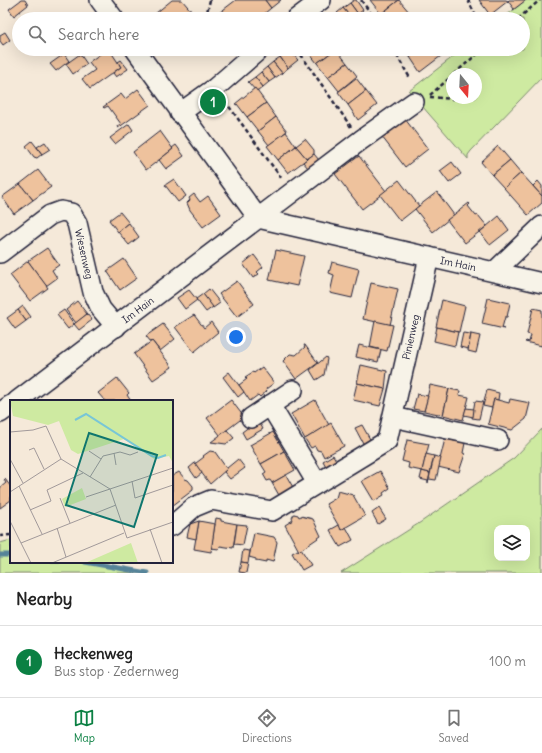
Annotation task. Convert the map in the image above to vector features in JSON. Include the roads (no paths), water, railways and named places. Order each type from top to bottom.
[{"type":"street","points":[[100,0],[109,12]]},
{"type":"street","points":[[305,12],[320,0]]},
{"type":"street","points":[[140,56],[258,218]]},
{"type":"street","points":[[180,113],[215,88],[252,56]]},
{"type":"street","name":"Im Hain","points":[[18,400],[360,140],[414,102]]},
{"type":"street","name":"Wiesenweg","points":[[0,253],[50,215],[61,211],[71,213],[77,223],[94,292],[101,309],[116,327]]},
{"type":"street","name":"Im Hain","points":[[258,218],[542,282]]},
{"type":"street","points":[[495,271],[542,226]]},
{"type":"street","name":"Pinienweg","points":[[173,525],[194,507],[211,500],[272,510],[387,441],[429,257]]},
{"type":"street","points":[[251,418],[293,390]]},
{"type":"street","points":[[270,405],[317,483]]},
{"type":"street","points":[[0,413],[10,406]]},
{"type":"street","points":[[393,417],[498,440]]},
{"type":"waterway","points":[[0,555],[10,555]]},
{"type":"waterway","points":[[91,563],[147,573]]},
{"type":"place","name":"Heckenweg","points":[[213,102]]}]
